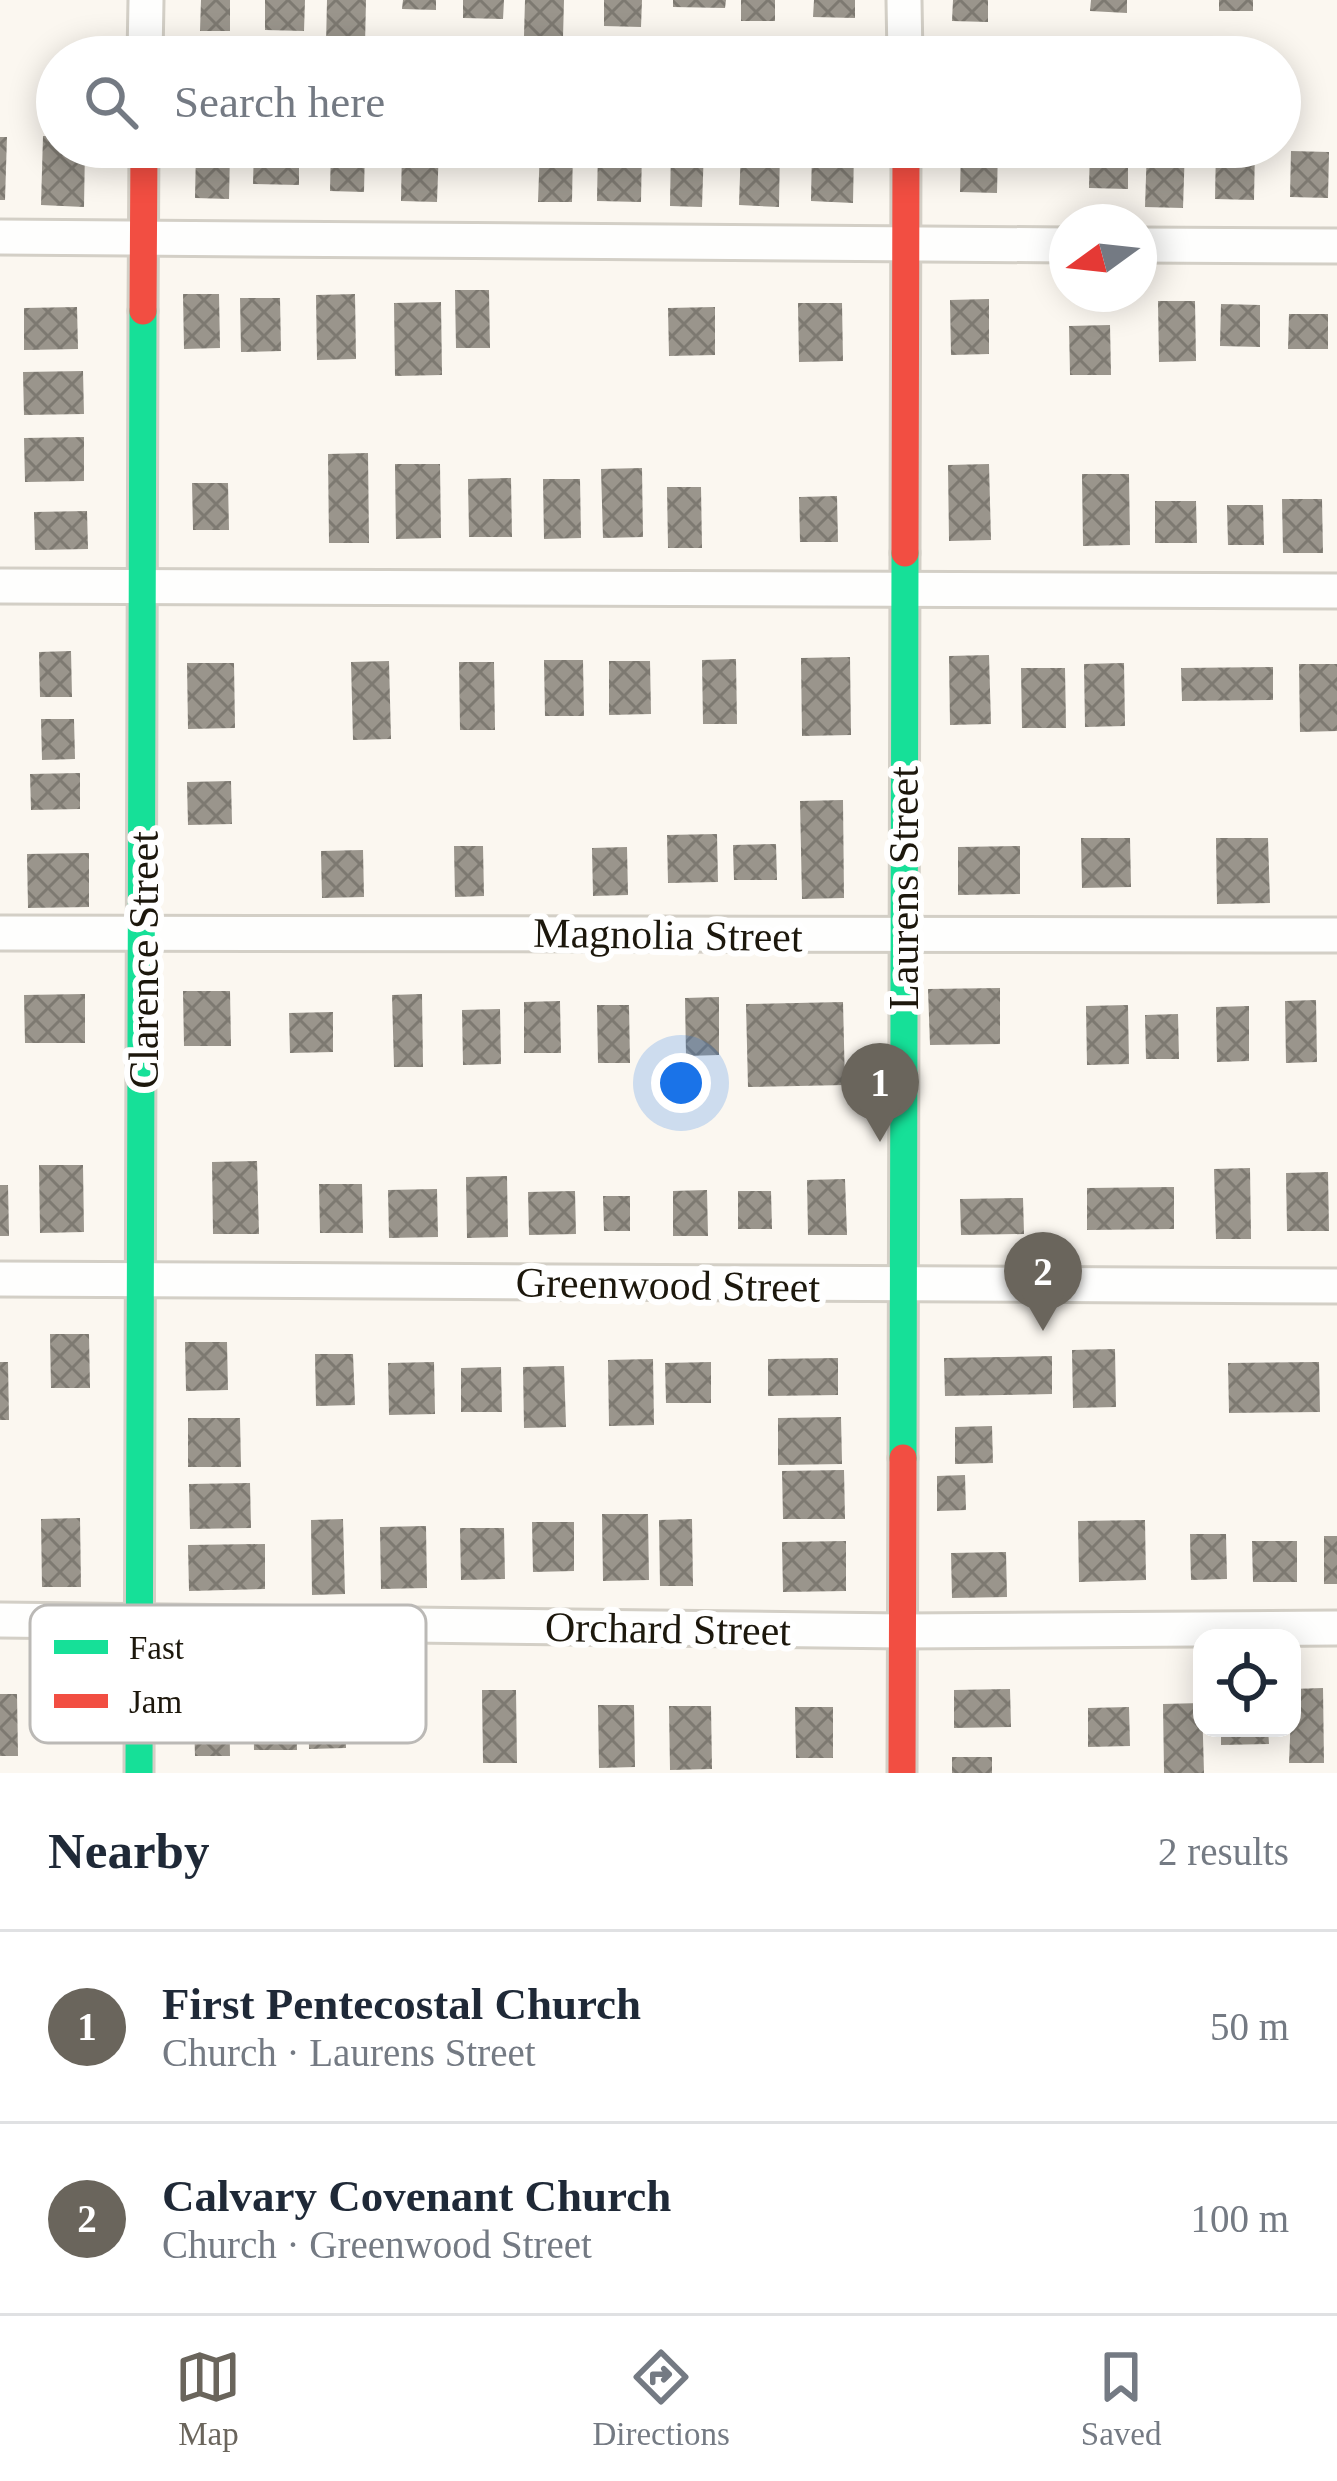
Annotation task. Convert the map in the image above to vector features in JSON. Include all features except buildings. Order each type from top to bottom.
[{"type":"street","points":[[145,36],[146,0]]},
{"type":"street","points":[[904,0],[904,36]]},
{"type":"street","name":"Clarence Street","points":[[139,1605],[144,168]]},
{"type":"street","name":"Laurens Street","points":[[902,1773],[906,168]]},
{"type":"street","points":[[0,237],[1049,244]]},
{"type":"street","points":[[1157,245],[1337,246]]},
{"type":"street","points":[[0,586],[1337,591]]},
{"type":"street","name":"Magnolia Street","points":[[0,933],[1337,935]]},
{"type":"street","name":"Greenwood Street","points":[[0,1279],[1337,1286]]},
{"type":"street","name":"Orchard Street","points":[[426,1624],[902,1630],[1337,1628]]},
{"type":"traffic: fast","points":[[139,1605],[143,311]]},
{"type":"traffic: fast","points":[[903,1458],[905,553]]},
{"type":"traffic: fast","points":[[139,1743],[139,1773]]},
{"type":"traffic: jam","points":[[143,311],[144,168]]},
{"type":"traffic: jam","points":[[905,553],[906,168]]},
{"type":"traffic: jam","points":[[902,1773],[903,1458]]},
{"type":"place","name":"First Pentecostal Church","points":[[880,1142]]},
{"type":"place","name":"Calvary Covenant Church","points":[[1043,1331]]}]
